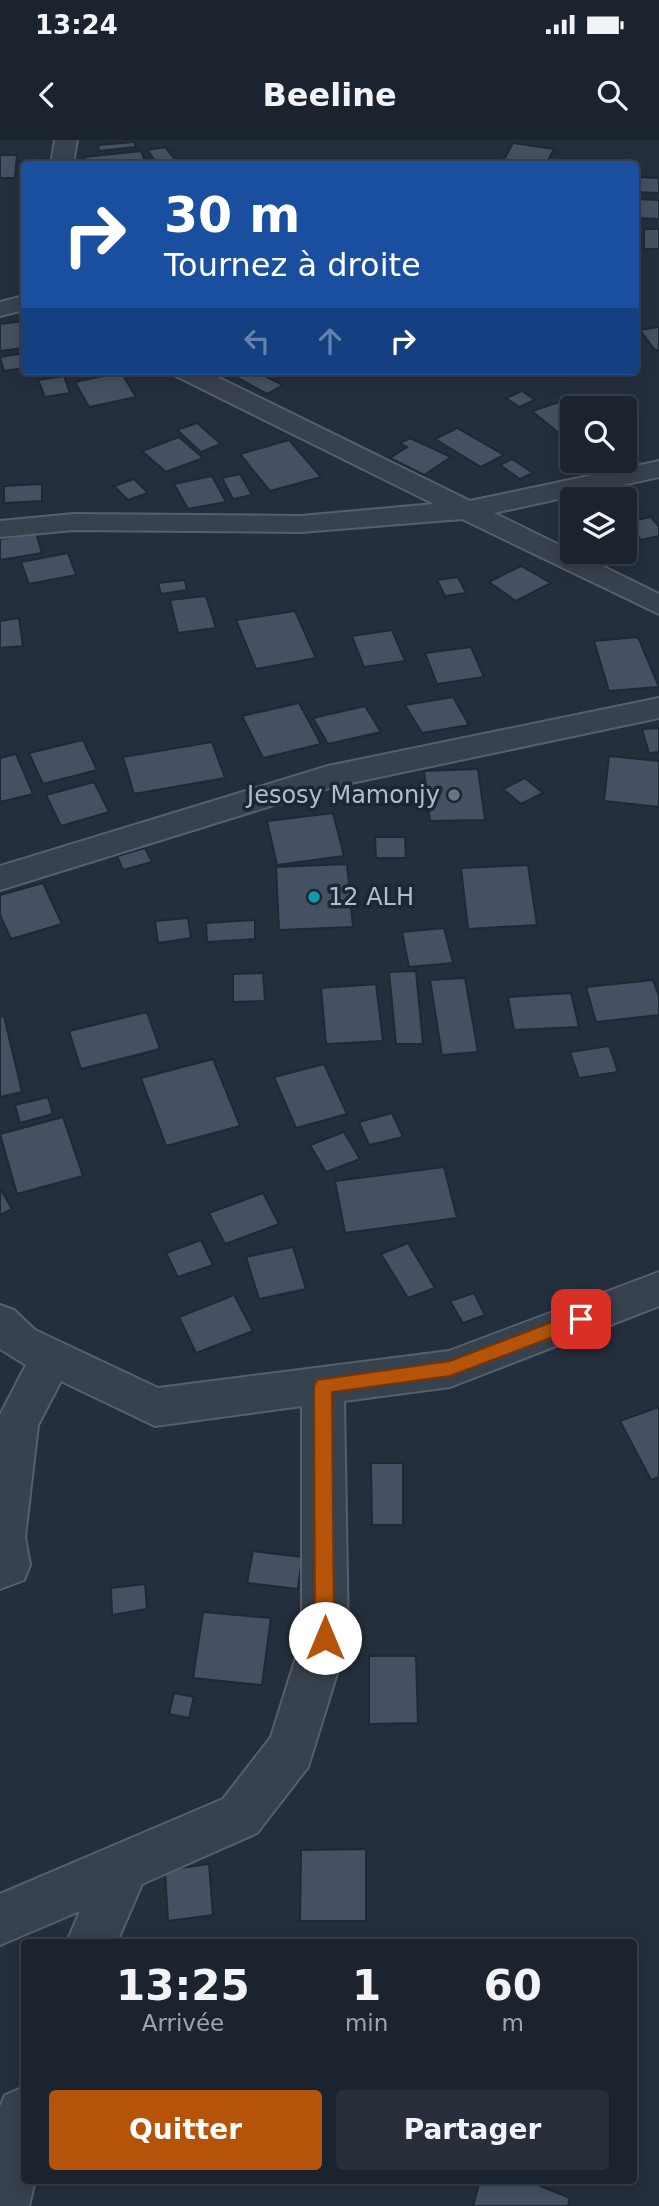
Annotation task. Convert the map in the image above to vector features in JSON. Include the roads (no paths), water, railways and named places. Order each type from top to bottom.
[{"type":"street","points":[[62,161],[66,140]]},
{"type":"street","points":[[0,309],[21,304]]},
{"type":"street","points":[[193,375],[659,605]]},
{"type":"street","points":[[0,529],[74,522],[301,524],[467,510],[659,469]]},
{"type":"street","points":[[0,878],[328,777],[659,708]]},
{"type":"street","points":[[0,1322],[20,1342],[155,1407],[450,1369],[659,1289]]},
{"type":"street","points":[[0,1568],[8,1565],[4,1537],[17,1424],[52,1357]]},
{"type":"street","points":[[0,1920],[123,1869],[240,1816],[291,1750],[325,1638],[323,1386]]},
{"type":"street","points":[[94,1939],[123,1869]]},
{"type":"street","points":[[1,2206],[21,2126]]},
{"type":"place","name":"Jesosy Mamonjy","points":[[454,795]]},
{"type":"place","name":"12 ALH","points":[[314,897]]}]
